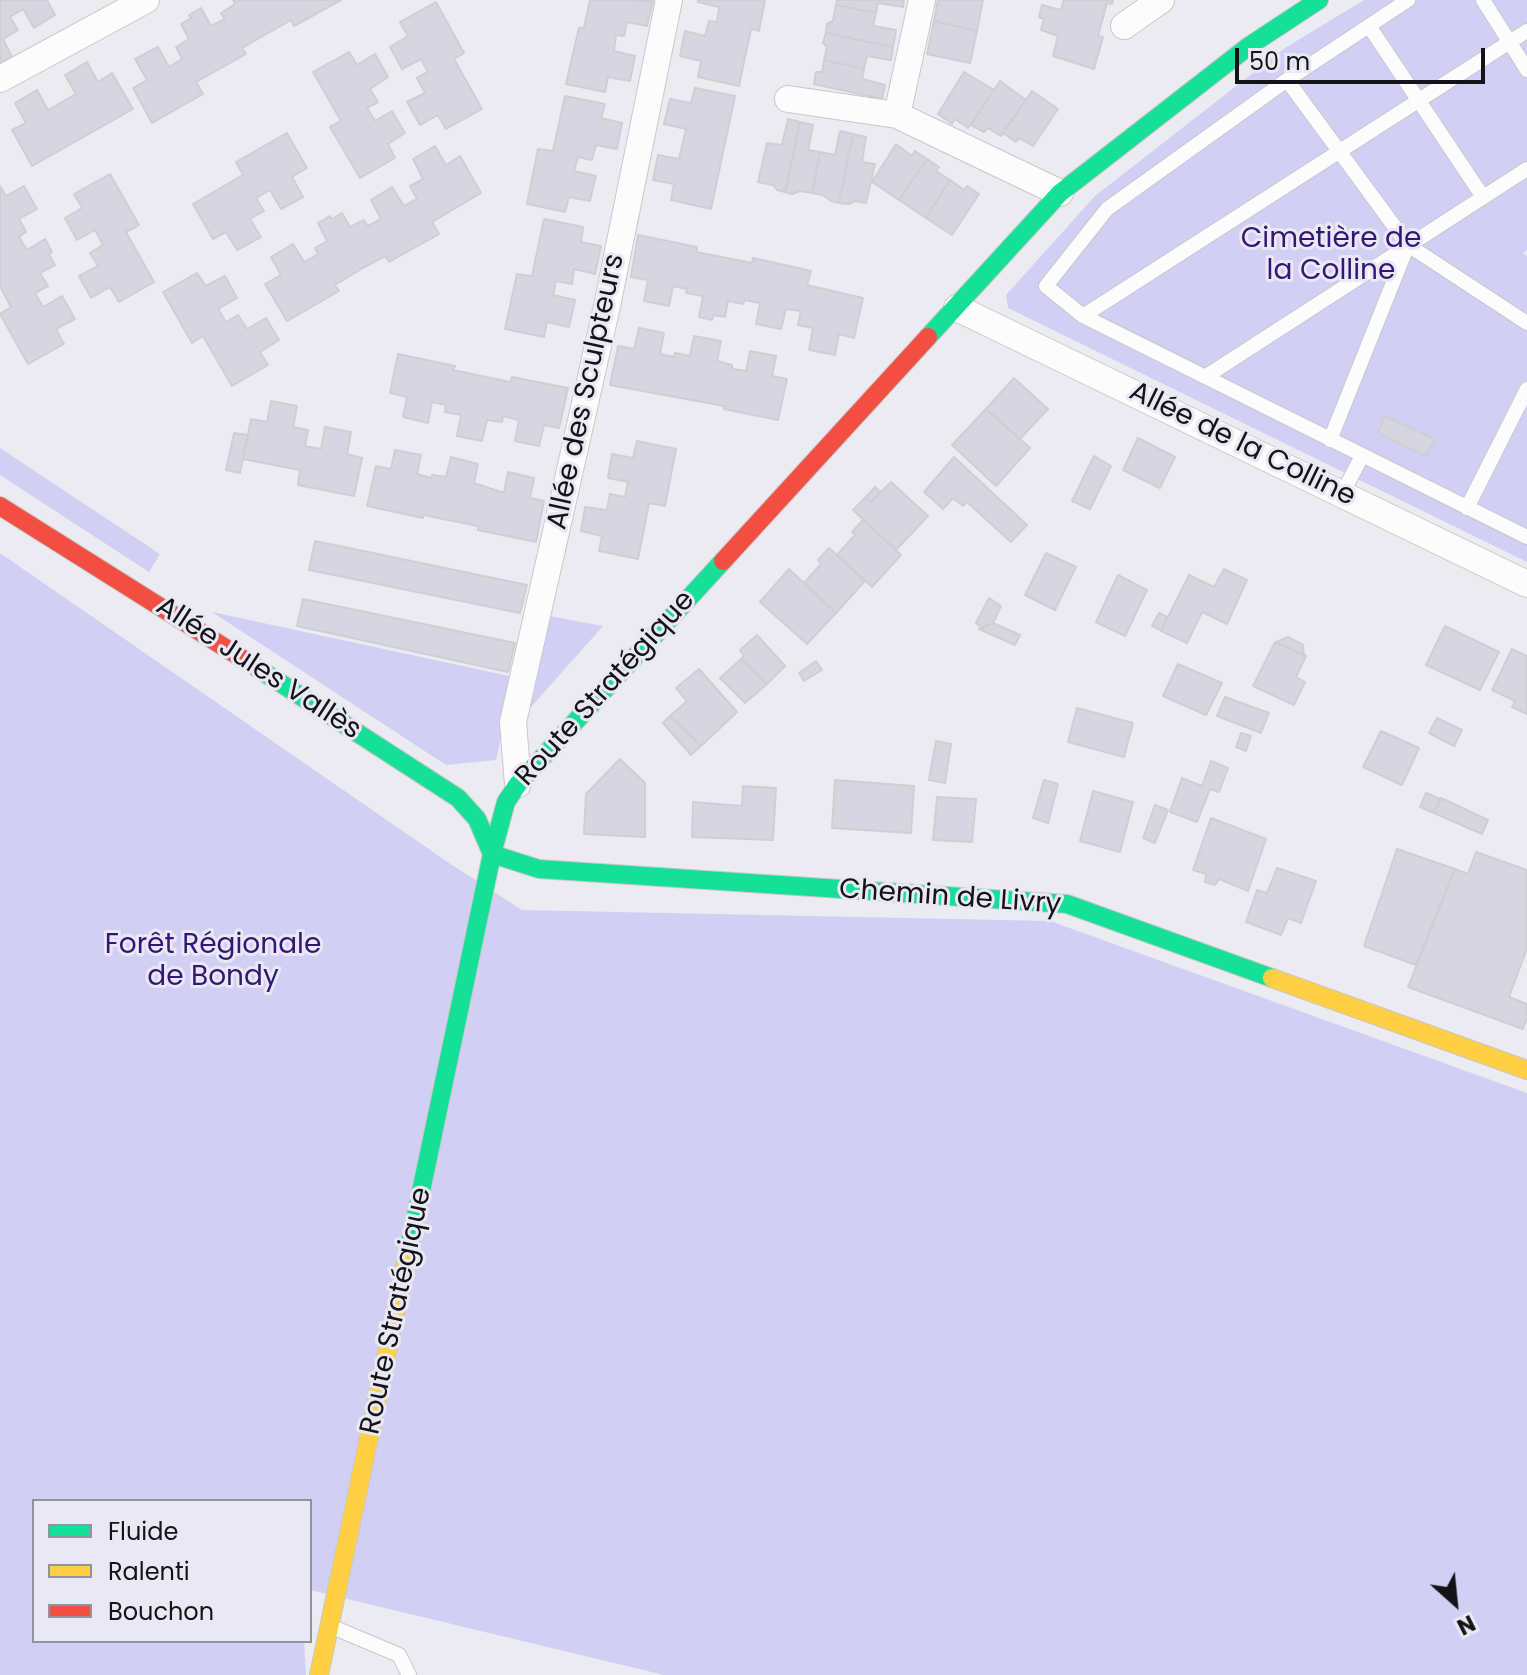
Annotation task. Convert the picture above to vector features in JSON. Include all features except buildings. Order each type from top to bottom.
[{"type":"street","points":[[0,79],[146,0]]},
{"type":"street","name":"Allée des Sculpteurs","points":[[518,784],[513,722],[607,306],[669,0]]},
{"type":"street","points":[[897,115],[922,0]]},
{"type":"street","points":[[1124,26],[1161,0]]},
{"type":"street","name":"Route Stratégique","points":[[319,1675],[492,854],[506,802],[518,784],[1060,193],[1249,46],[1315,1]]},
{"type":"street","points":[[788,99],[897,115],[1060,193]]},
{"type":"street","name":"Allée de la Colline","points":[[957,308],[1527,584]]},
{"type":"street","name":"Allée Jules Vallès","points":[[0,506],[163,607],[458,798],[477,819],[492,854]]},
{"type":"street","name":"Chemin de Livry","points":[[492,854],[539,869],[1067,904],[1527,1070]]},
{"type":"lane","points":[[1408,0],[1287,80],[1107,209],[1046,286],[1083,316],[1527,537]]},
{"type":"lane","points":[[1483,0],[1527,70]]},
{"type":"lane","points":[[1369,26],[1483,197]]},
{"type":"lane","points":[[1083,316],[1527,31]]},
{"type":"lane","points":[[1287,80],[1408,245],[1527,323]]},
{"type":"lane","points":[[1205,377],[1527,169]]},
{"type":"lane","points":[[1330,440],[1408,245]]},
{"type":"lane","points":[[1467,508],[1527,389]]},
{"type":"lane","points":[[1342,494],[1362,456]]},
{"type":"lane","points":[[330,1626],[399,1655],[409,1675]]},
{"type":"green space","name":"Cimetière de la Colline","points":[[1364,0],[1527,0],[1527,250],[1523,253],[1527,256],[1527,562],[1008,308],[1006,295],[1095,196],[1285,48]]},
{"type":"green space","points":[[0,448],[160,554],[149,572],[0,475]]},
{"type":"green space","name":"Forêt Régionale de Bondy","points":[[0,553],[449,863],[522,910],[1050,921],[1527,1093],[1527,1675],[664,1675],[312,1590],[312,1499],[32,1499],[32,1643],[304,1643],[306,1675],[0,1675]]},
{"type":"green space","points":[[212,612],[514,677],[496,760],[446,765]]},
{"type":"green space","points":[[549,616],[603,626],[523,716]]},
{"type":"traffic: fast","points":[[928,337],[1060,193],[1249,46],[1319,0]]},
{"type":"traffic: fast","points":[[409,1248],[492,854],[506,802],[518,784],[723,561]]},
{"type":"traffic: fast","points":[[251,664],[458,798],[477,819],[492,854]]},
{"type":"traffic: fast","points":[[492,854],[539,869],[1067,904],[1272,978]]},
{"type":"traffic: slow","points":[[1272,978],[1527,1070]]},
{"type":"traffic: slow","points":[[319,1675],[409,1248]]},
{"type":"traffic: jam","points":[[723,561],[928,337]]},
{"type":"traffic: jam","points":[[0,506],[251,664]]}]
